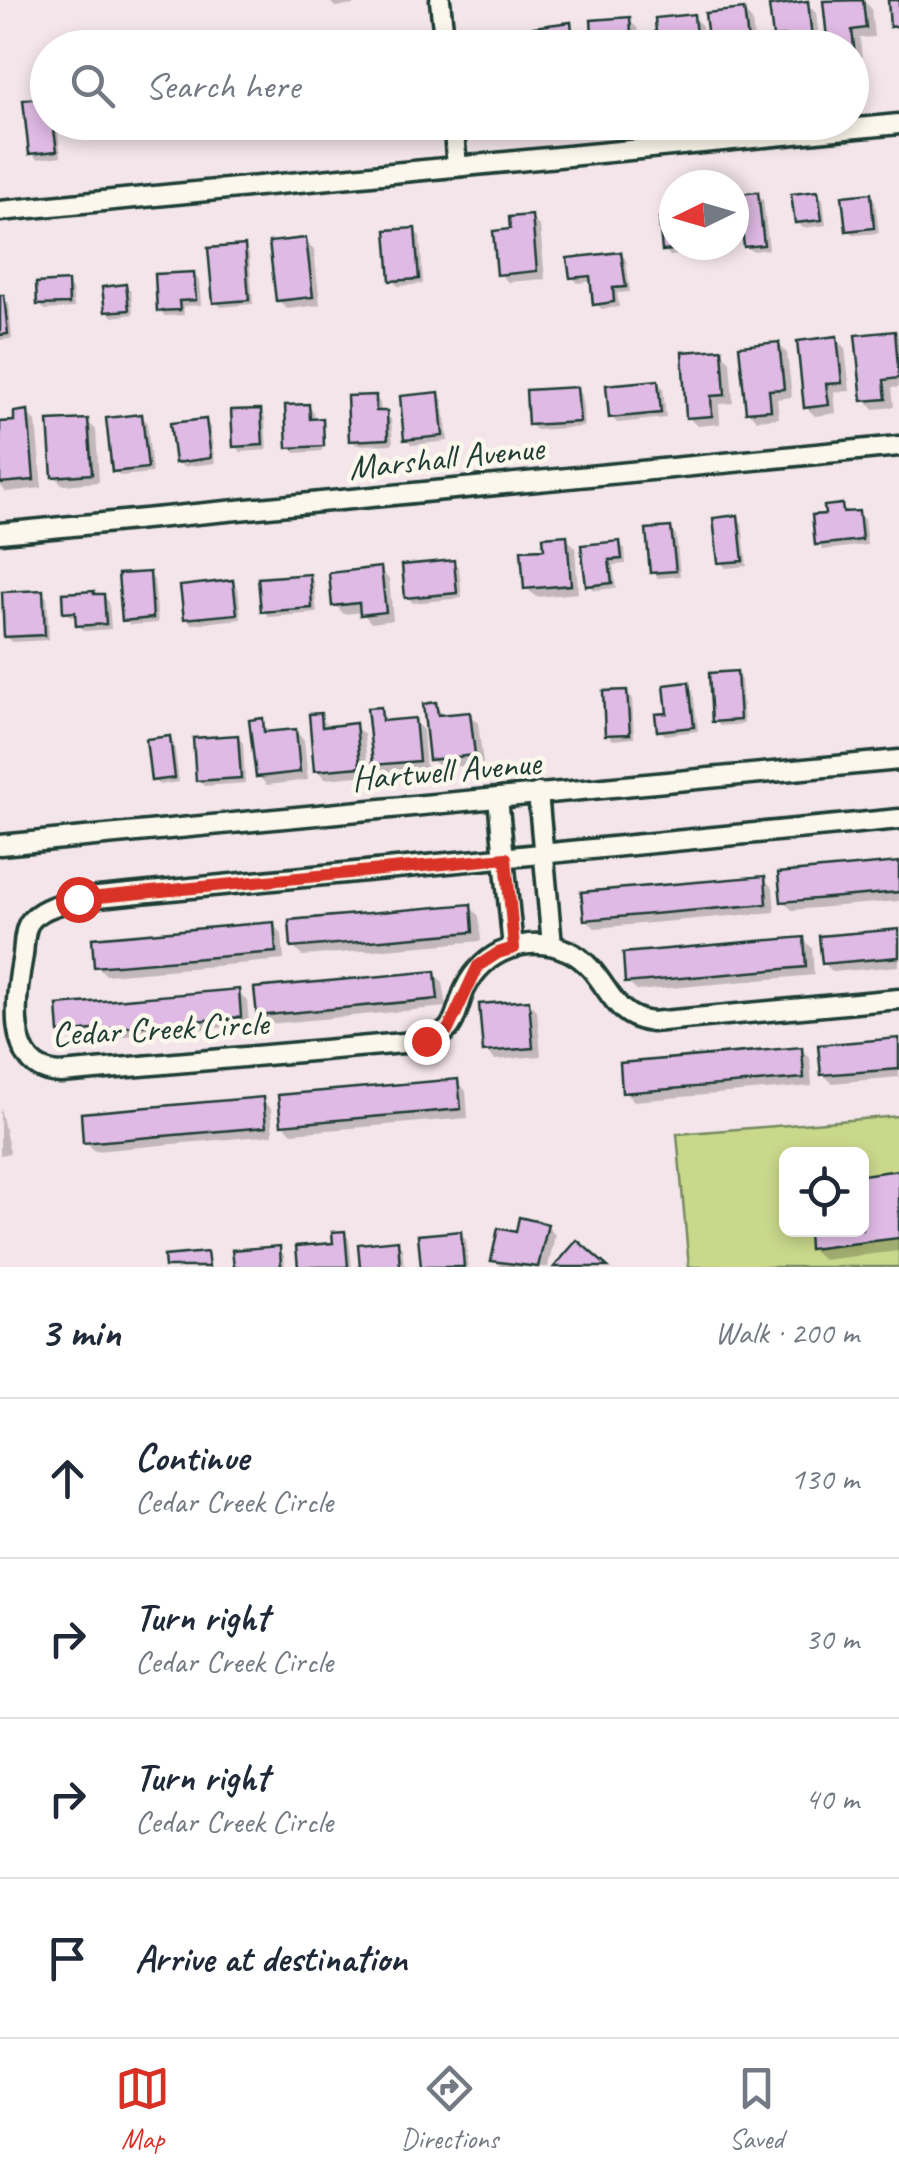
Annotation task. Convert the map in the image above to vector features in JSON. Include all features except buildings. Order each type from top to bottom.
[{"type":"street","points":[[440,0],[443,30]]},
{"type":"street","points":[[869,127],[899,124]]},
{"type":"street","points":[[455,140],[458,166]]},
{"type":"street","points":[[0,211],[731,140]]},
{"type":"street","name":"Marshall Avenue","points":[[0,533],[899,446]]},
{"type":"street","name":"Hartwell Avenue","points":[[0,844],[899,760]]},
{"type":"street","points":[[538,794],[552,944],[594,969],[623,1012],[635,1020],[652,1022],[899,999]]},
{"type":"street","points":[[498,798],[514,948]]},
{"type":"street","name":"Cedar Creek Circle","points":[[552,944],[514,948],[478,966],[448,1030],[426,1041],[45,1072],[32,1061],[20,1037],[14,1004],[28,924],[45,909],[78,899],[899,818]]},
{"type":"green space","points":[[899,1116],[899,1267],[689,1267],[677,1134]]},
{"type":"route","points":[[78,899],[506,858],[514,948],[478,966],[448,1030],[426,1041]]}]
